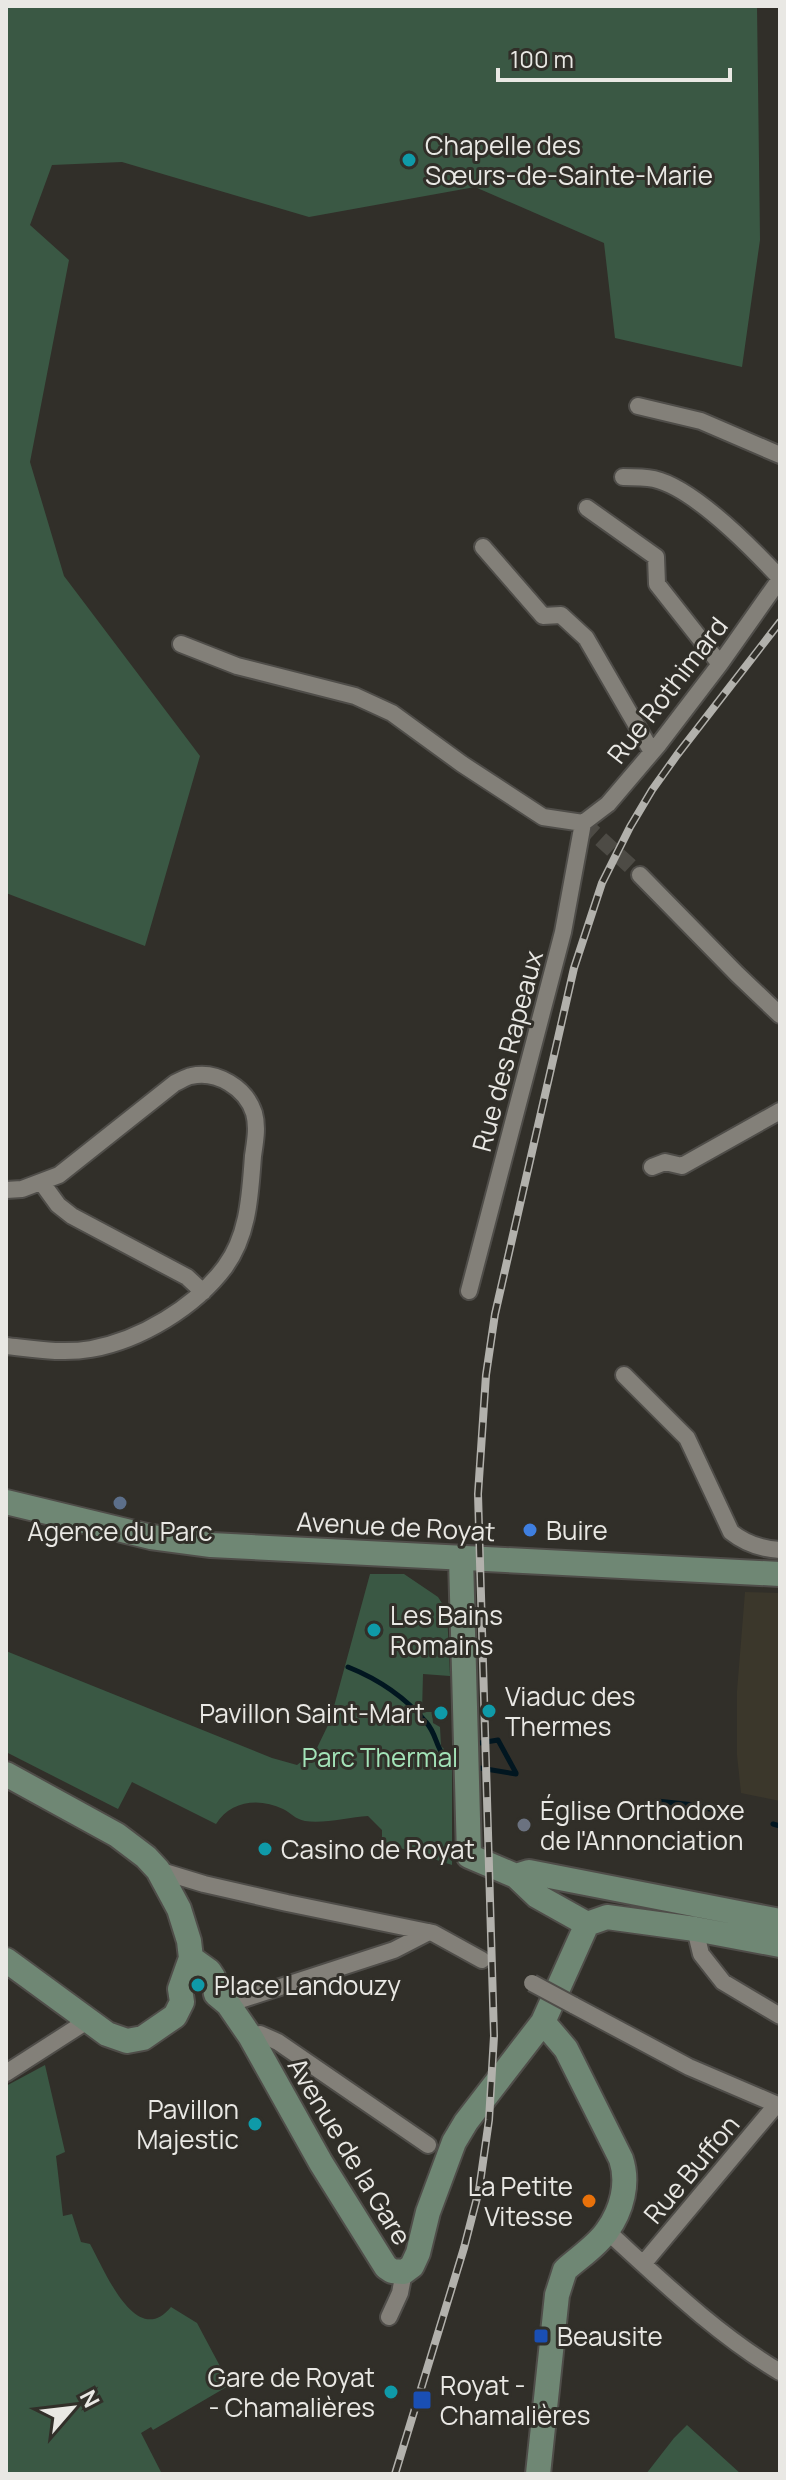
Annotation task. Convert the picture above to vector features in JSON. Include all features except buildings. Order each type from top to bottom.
[{"type":"main road","name":"Avenue de Royat","points":[[10,1503],[151,1537],[193,1543],[780,1574]]},
{"type":"main road","points":[[452,1558],[463,1575],[461,1602],[469,1856],[516,1876],[537,1896],[587,1924],[607,1917],[780,1945]]},
{"type":"main road","points":[[6,1774],[117,1835],[146,1857],[171,1891],[184,1922],[191,1958],[180,1989],[182,2002],[175,2016],[143,2038],[127,2041],[116,2039],[87,2021],[6,1960]]},
{"type":"main road","points":[[516,1876],[529,1872],[780,1921]]},
{"type":"main road","name":"Avenue de la Gare","points":[[191,1958],[213,1977],[222,1999],[250,2036],[321,2163],[386,2267],[404,2272],[412,2266],[418,2253],[428,2212],[454,2142],[543,2022],[587,1924]]},
{"type":"main road","points":[[180,1989],[222,1999]]},
{"type":"main road","points":[[538,2474],[557,2295],[565,2270],[607,2231],[625,2193],[626,2175],[566,2049],[543,2022]]},
{"type":"street","points":[[638,406],[701,421],[780,455]]},
{"type":"street","points":[[623,477],[655,479],[675,488],[709,510],[743,539],[780,578]]},
{"type":"street","points":[[587,508],[656,557],[657,584],[720,664]]},
{"type":"street","points":[[483,547],[543,616],[561,615],[586,638],[652,752]]},
{"type":"street","name":"Rue Rothimard","points":[[583,823],[608,804],[652,752],[720,664],[780,578]]},
{"type":"street","points":[[181,644],[237,666],[355,696],[392,713],[543,817],[583,823]]},
{"type":"street","name":"Rue des Rapeaux","points":[[469,1291],[563,932],[583,823]]},
{"type":"street","points":[[640,875],[780,1015]]},
{"type":"street","points":[[6,1190],[22,1189],[59,1175],[175,1083],[191,1076],[224,1079],[241,1091],[253,1111],[256,1126],[248,1214],[238,1245],[225,1267],[203,1292],[162,1322],[93,1349],[65,1352],[6,1346]]},
{"type":"street","points":[[652,1167],[665,1162],[682,1166],[780,1111]]},
{"type":"street","points":[[42,1183],[58,1205],[72,1216],[187,1277],[203,1292]]},
{"type":"street","points":[[624,1375],[687,1438],[731,1532],[763,1549],[780,1550]]},
{"type":"street","points":[[158,1870],[287,1903],[429,1932],[482,1960]]},
{"type":"street","points":[[695,1929],[701,1954],[723,1982],[780,2016]]},
{"type":"street","points":[[222,1999],[394,1950],[429,1932]]},
{"type":"street","points":[[532,1983],[689,2067],[778,2105]]},
{"type":"street","points":[[6,2073],[87,2021]]},
{"type":"street","points":[[250,2036],[260,2034],[278,2042],[428,2145]]},
{"type":"street","name":"Rue Buffon","points":[[643,2264],[778,2105]]},
{"type":"street","points":[[607,2231],[694,2310],[751,2355],[780,2372]]},
{"type":"street","points":[[389,2317],[400,2293],[404,2272]]},
{"type":"shaded area","points":[[745,1592],[780,1593],[780,1801],[741,1793],[737,1755],[737,1691]]},
{"type":"green space","points":[[6,6],[757,6],[760,240],[742,367],[615,338],[604,243],[475,187],[309,217],[122,162],[52,165],[30,225],[69,260],[30,462],[64,576],[200,756],[145,946],[6,893]]},
{"type":"green space","name":"Parc Thermal","points":[[370,1574],[404,1574],[438,1597],[447,1611],[450,1676],[423,1674],[422,1712],[432,1712],[433,1723],[440,1727],[441,1746],[452,1753],[452,1865],[382,1842],[382,1830],[368,1816],[312,1822],[298,1819],[274,1805],[255,1802],[229,1810],[216,1824],[132,1782],[118,1809],[6,1752],[6,1651],[272,1758],[297,1765],[316,1750],[330,1721]]},
{"type":"green space","points":[[45,2065],[65,2152],[56,2156],[63,2216],[72,2214],[81,2242],[90,2244],[113,2286],[134,2313],[146,2319],[158,2318],[171,2307],[197,2323],[230,2385],[153,2430],[151,2427],[141,2433],[162,2474],[6,2474],[6,2086]]},
{"type":"green space","points":[[687,2425],[741,2474],[646,2474]]},
{"type":"waterway","points":[[348,1667],[400,1697],[431,1728],[445,1757],[460,1764]]},
{"type":"waterway","points":[[474,1744],[498,1740],[516,1773]]},
{"type":"waterway","points":[[474,1767],[516,1774]]},
{"type":"waterway","points":[[657,1801],[714,1810]]},
{"type":"waterway","points":[[773,1824],[780,1826]]},
{"type":"tunnel","points":[[583,823],[640,875]]},
{"type":"railway","points":[[395,2474],[464,2248],[479,2190],[489,2120],[494,2036],[478,1494],[486,1375],[495,1314],[574,968],[602,883],[652,790],[780,622]]},
{"type":"place","name":"Chapelle des Sœurs-de-Sainte-Marie","points":[[409,160]]},
{"type":"place","name":"Agence du Parc","points":[[120,1503]]},
{"type":"place","name":"Buire","points":[[530,1530]]},
{"type":"place","name":"Les Bains Romains","points":[[374,1630]]},
{"type":"place","name":"Viaduc des Thermes","points":[[489,1711]]},
{"type":"place","name":"Pavillon Saint-Mart","points":[[441,1713]]},
{"type":"place","name":"Église Orthodoxe de l'Annonciation","points":[[524,1825]]},
{"type":"place","name":"Casino de Royat","points":[[265,1849]]},
{"type":"place","name":"Place Landouzy","points":[[198,1985]]},
{"type":"place","name":"Pavillon Majestic","points":[[255,2124]]},
{"type":"place","name":"La Petite Vitesse","points":[[589,2201]]},
{"type":"place","name":"Beausite","points":[[541,2336]]},
{"type":"place","name":"Gare de Royat - Chamalières","points":[[391,2392]]},
{"type":"place","name":"Royat - Chamalières","points":[[422,2400]]}]
